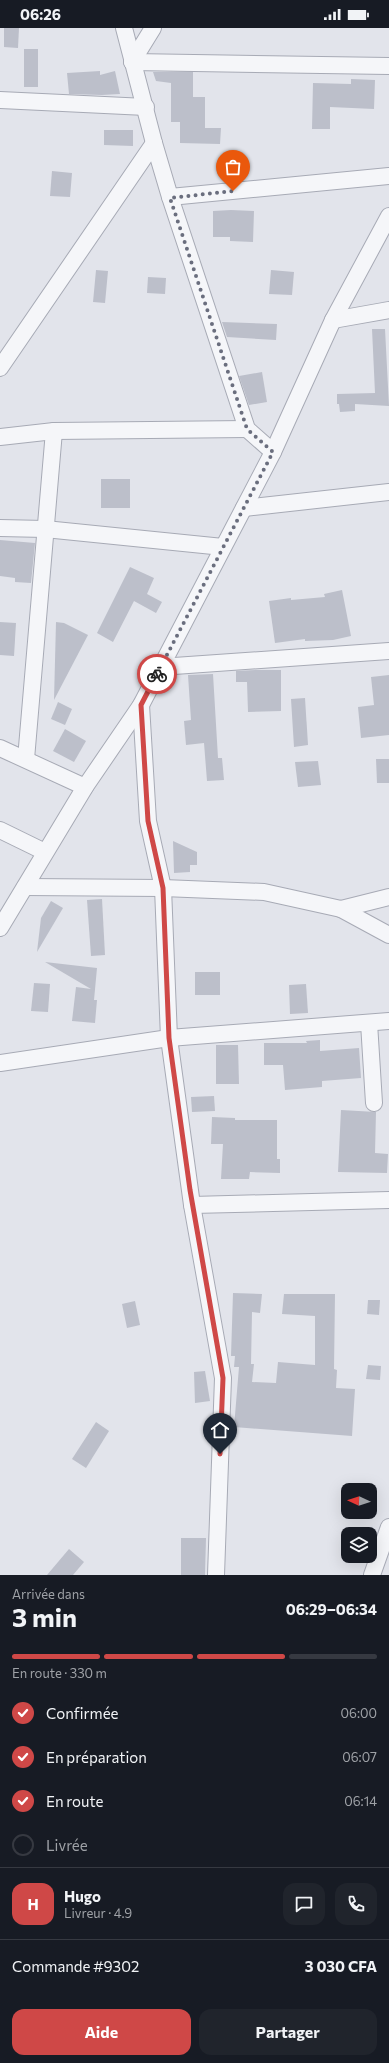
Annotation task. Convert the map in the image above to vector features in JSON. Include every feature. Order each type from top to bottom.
[{"type":"street","points":[[124,28],[170,198],[247,429],[273,452]]},
{"type":"street","points":[[132,62],[153,28]]},
{"type":"street","points":[[132,62],[389,66]]},
{"type":"street","points":[[0,100],[146,106]]},
{"type":"street","points":[[0,368],[154,143]]},
{"type":"street","points":[[170,198],[389,176]]},
{"type":"street","points":[[0,928],[85,787],[141,705],[273,452],[333,320],[389,216]]},
{"type":"street","points":[[333,320],[389,310]]},
{"type":"street","points":[[0,436],[54,431],[247,429]]},
{"type":"street","points":[[26,759],[54,431]]},
{"type":"street","points":[[244,508],[389,492]]},
{"type":"street","points":[[0,528],[45,529],[223,547]]},
{"type":"street","points":[[160,667],[389,652]]},
{"type":"street","points":[[141,705],[148,821],[163,888],[169,1038],[192,1205],[223,1378],[216,1575]]},
{"type":"street","points":[[0,748],[85,787]]},
{"type":"street","points":[[0,830],[46,852]]},
{"type":"street","points":[[25,887],[163,888],[264,892],[341,909],[389,935]]},
{"type":"street","points":[[341,909],[389,897]]},
{"type":"street","points":[[0,1063],[169,1038],[389,1021]]},
{"type":"street","points":[[369,1023],[374,1103]]},
{"type":"street","points":[[192,1205],[389,1200]]},
{"type":"street","points":[[372,1575],[389,1527]]},
{"type":"building","points":[[4,28],[19,28],[18,48],[4,47]]},
{"type":"building","points":[[24,49],[38,49],[38,87],[24,87]]},
{"type":"building","points":[[100,71],[100,75],[115,71],[120,94],[69,94],[67,73]]},
{"type":"building","points":[[153,72],[193,72],[193,97],[205,97],[205,128],[221,128],[220,144],[180,143],[180,122],[171,122],[171,83],[156,81]]},
{"type":"building","points":[[351,79],[375,80],[374,109],[330,107],[330,129],[312,129],[313,83],[351,84]]},
{"type":"building","points":[[104,130],[133,130],[133,146],[104,145]]},
{"type":"building","points":[[52,171],[72,173],[70,197],[50,196]]},
{"type":"building","points":[[213,211],[254,211],[253,242],[230,241],[230,237],[213,237]]},
{"type":"building","points":[[96,270],[108,271],[105,303],[93,302]]},
{"type":"building","points":[[271,270],[294,272],[292,295],[269,294]]},
{"type":"building","points":[[148,277],[166,278],[165,294],[147,293]]},
{"type":"building","points":[[222,322],[277,324],[276,340],[227,337]]},
{"type":"building","points":[[372,329],[385,329],[389,406],[355,404],[355,411],[340,412],[339,404],[337,404],[337,394],[375,393]]},
{"type":"building","points":[[262,372],[267,402],[249,405],[239,376]]},
{"type":"building","points":[[101,479],[130,479],[130,508],[101,508]]},
{"type":"building","points":[[0,540],[35,543],[31,583],[15,582],[15,578],[0,576]]},
{"type":"building","points":[[130,567],[154,578],[147,594],[162,602],[156,613],[134,601],[113,642],[97,633]]},
{"type":"building","points":[[342,590],[351,636],[333,640],[305,641],[305,639],[275,643],[269,601],[291,598],[291,600],[325,597],[324,594]]},
{"type":"building","points":[[0,622],[16,623],[14,656],[0,655]]},
{"type":"building","points":[[56,622],[64,623],[88,635],[54,700]]},
{"type":"building","points":[[281,670],[281,711],[248,712],[247,682],[236,682],[236,671]]},
{"type":"building","points":[[213,674],[218,758],[222,758],[224,780],[207,781],[204,743],[186,745],[184,721],[191,720],[188,675]]},
{"type":"building","points":[[389,675],[389,735],[361,738],[358,707],[374,705],[371,677]]},
{"type":"building","points":[[305,698],[308,745],[294,747],[291,699]]},
{"type":"building","points":[[58,702],[72,709],[65,725],[51,719]]},
{"type":"building","points":[[65,729],[86,741],[74,762],[53,751]]},
{"type":"building","points":[[376,759],[389,759],[389,783],[377,783]]},
{"type":"building","points":[[318,761],[321,785],[298,787],[295,762]]},
{"type":"building","points":[[173,841],[197,852],[197,865],[190,865],[190,872],[174,873]]},
{"type":"building","points":[[102,899],[105,955],[91,956],[87,900]]},
{"type":"building","points":[[51,901],[63,908],[37,952],[41,918]]},
{"type":"building","points":[[45,962],[97,968],[94,1000],[97,1000],[95,1023],[72,1021],[76,987],[91,989]]},
{"type":"building","points":[[195,972],[220,972],[220,995],[195,995]]},
{"type":"building","points":[[34,983],[50,984],[48,1012],[31,1011]]},
{"type":"building","points":[[306,984],[308,1013],[290,1014],[289,985]]},
{"type":"building","points":[[320,1040],[320,1051],[359,1048],[361,1078],[322,1081],[322,1087],[285,1090],[283,1065],[264,1065],[264,1043],[307,1043],[306,1041]]},
{"type":"building","points":[[216,1045],[238,1045],[239,1084],[216,1084]]},
{"type":"building","points":[[214,1096],[215,1111],[192,1112],[191,1097]]},
{"type":"building","points":[[341,1110],[376,1112],[375,1153],[388,1154],[387,1173],[338,1172]]},
{"type":"building","points":[[212,1117],[235,1118],[235,1120],[277,1120],[277,1159],[280,1159],[280,1173],[250,1172],[249,1179],[221,1179],[223,1144],[211,1144]]},
{"type":"building","points":[[233,1293],[262,1294],[260,1313],[252,1312],[251,1364],[254,1364],[252,1382],[276,1383],[278,1362],[315,1365],[315,1316],[282,1314],[284,1294],[335,1294],[334,1369],[337,1370],[336,1388],[355,1389],[352,1436],[234,1427],[239,1367],[234,1367],[235,1356],[231,1356]]},
{"type":"building","points":[[368,1300],[380,1300],[379,1315],[367,1314]]},
{"type":"building","points":[[135,1301],[140,1325],[127,1328],[122,1304]]},
{"type":"building","points":[[368,1365],[381,1366],[380,1380],[366,1379]]},
{"type":"building","points":[[205,1371],[210,1401],[195,1403],[194,1372]]},
{"type":"building","points":[[96,1422],[109,1431],[86,1468],[72,1459]]},
{"type":"building","points":[[181,1538],[206,1538],[205,1575],[181,1575]]},
{"type":"building","points":[[69,1549],[84,1562],[73,1575],[47,1575]]},
{"type":"way so far","points":[[157,674],[273,452],[247,429],[170,198],[233,191]]},
{"type":"route","points":[[157,674],[141,705],[148,821],[163,888],[169,1038],[192,1205],[223,1378],[220,1454]]}]
